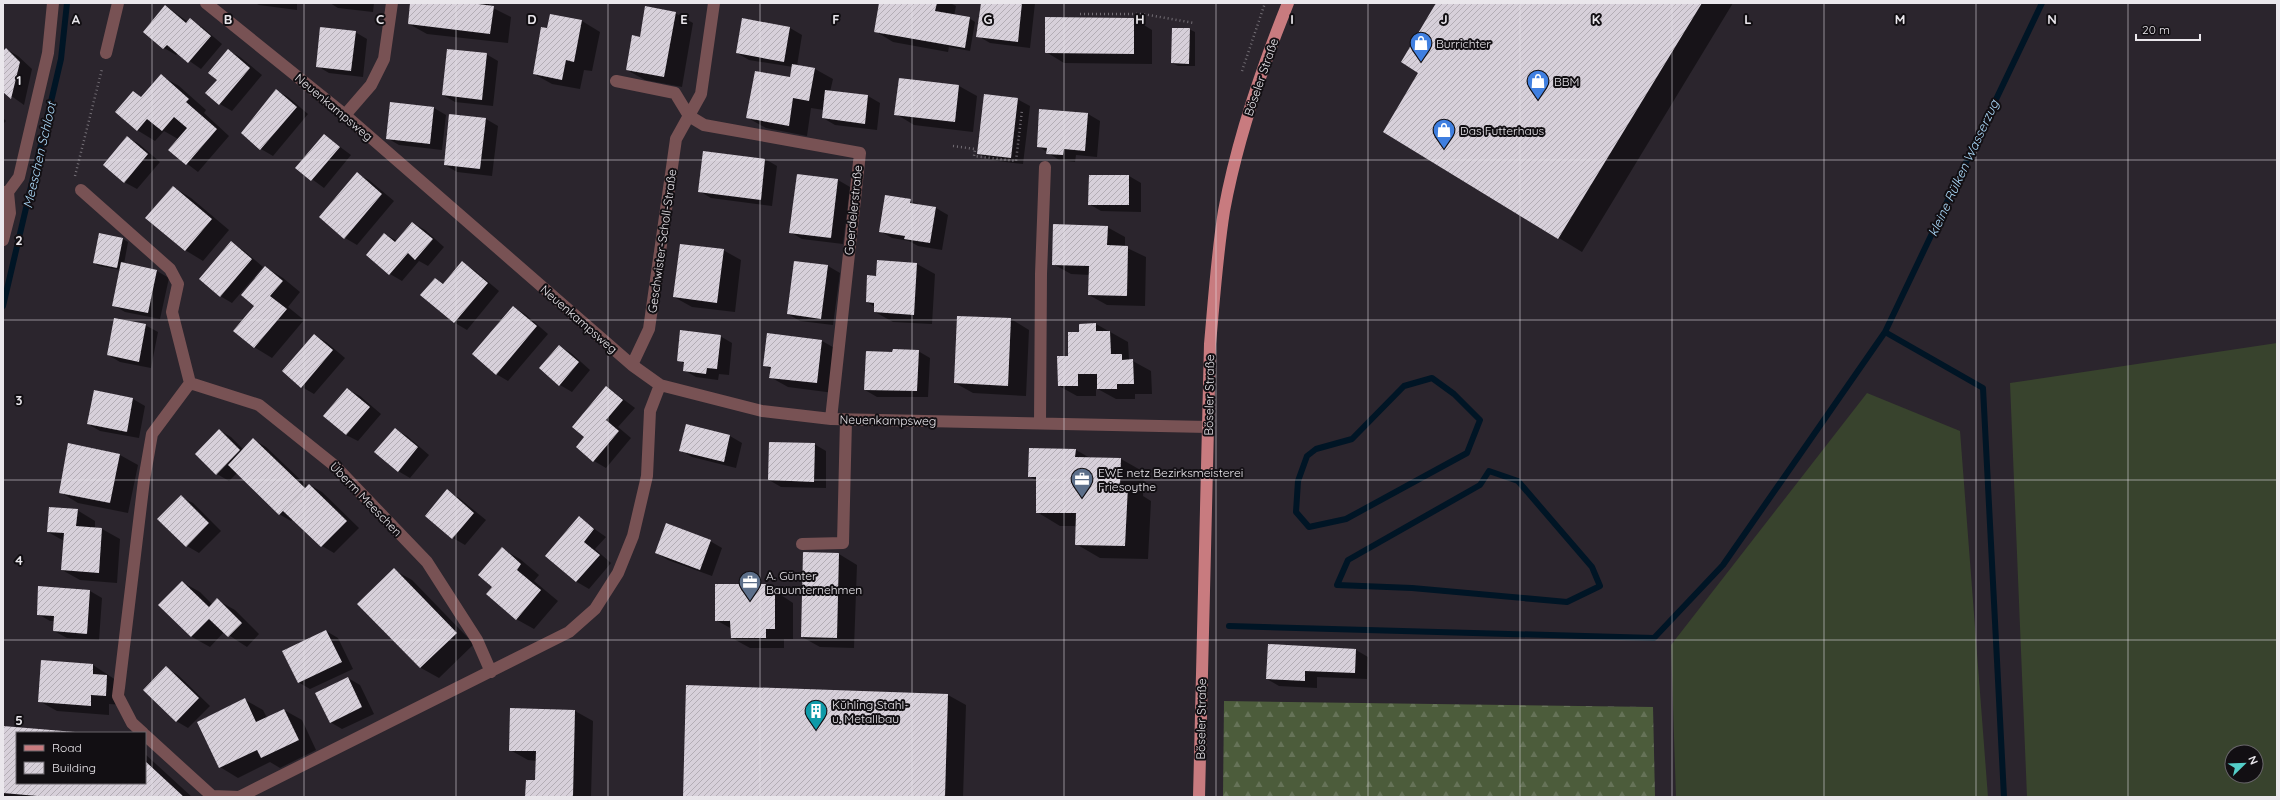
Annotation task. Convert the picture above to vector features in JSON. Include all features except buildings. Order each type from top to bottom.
[{"type":"main road","name":"Böseler Straße","points":[[1199,797],[1210,344],[1224,211],[1243,131],[1270,47],[1288,3]]},
{"type":"street","points":[[3,240],[10,213],[5,192],[19,178],[40,96],[48,53],[53,3]]},
{"type":"street","points":[[106,53],[118,3]]},
{"type":"street","name":"Neuenkampsweg","points":[[206,3],[345,115],[632,365],[660,385],[762,411],[831,419],[1040,422],[1208,427]]},
{"type":"street","points":[[345,115],[371,85],[384,59],[392,3]]},
{"type":"street","name":"Geschwister-Scholl-Straße","points":[[632,365],[649,329],[676,139],[701,94],[714,3]]},
{"type":"street","points":[[616,81],[675,93],[689,116]]},
{"type":"street","name":"Goerdelerstraße","points":[[689,116],[704,125],[860,153],[831,419]]},
{"type":"street","points":[[1040,422],[1041,274],[1045,168]]},
{"type":"street","points":[[81,190],[170,268],[178,284],[172,312],[190,383],[152,434],[144,480],[118,696],[132,723],[142,732]]},
{"type":"street","name":"Überm Meeschen","points":[[190,383],[259,405],[335,466],[426,562],[477,640],[491,672]]},
{"type":"street","points":[[146,736],[212,796],[239,796],[569,632],[595,609],[618,573],[633,536],[647,476],[650,411],[660,385]]},
{"type":"street","points":[[802,544],[843,543],[846,420]]},
{"type":"path","points":[[1080,14],[1143,14],[1194,23]]},
{"type":"path","points":[[81,190],[76,186],[75,173],[106,53]]},
{"type":"path","points":[[953,146],[975,149],[974,156],[1016,161],[1022,110]]},
{"type":"green space","points":[[2277,343],[2277,797],[2027,797],[2010,383]]},
{"type":"green space","points":[[1867,393],[1960,431],[1988,797],[1676,797],[1671,645]]},
{"type":"green space","points":[[1224,701],[1653,707],[1655,797],[1223,797]]},
{"type":"waterway","name":"Meeschen Schloot","points":[[3,306],[61,59],[67,3]]},
{"type":"waterway","name":"kleine Rülken Wasserzug","points":[[1229,626],[1654,638],[1723,565],[1885,332],[2042,3]]},
{"type":"waterway","points":[[1885,332],[1983,388],[2004,797]]},
{"type":"waterway","points":[[1432,378],[1454,394],[1480,420],[1467,453],[1346,519],[1309,527],[1296,512],[1298,481],[1307,456],[1316,449],[1352,439],[1404,386],[1432,378]]},
{"type":"waterway","points":[[1489,471],[1518,481],[1592,567],[1600,586],[1567,602],[1412,588],[1337,585],[1348,560],[1480,485],[1489,471]]},
{"type":"place","name":"Burrichter","points":[[1421,62]]},
{"type":"place","name":"BBM","points":[[1538,100]]},
{"type":"place","name":"Das Futterhaus","points":[[1444,150]]},
{"type":"place","name":"EWE netz Bezirksmeisterei Friesoythe","points":[[1082,498]]},
{"type":"place","name":"A. Günter Bauunternehmen","points":[[750,602]]},
{"type":"place","name":"Kühling Stahl- u. Metallbau","points":[[816,730]]}]
